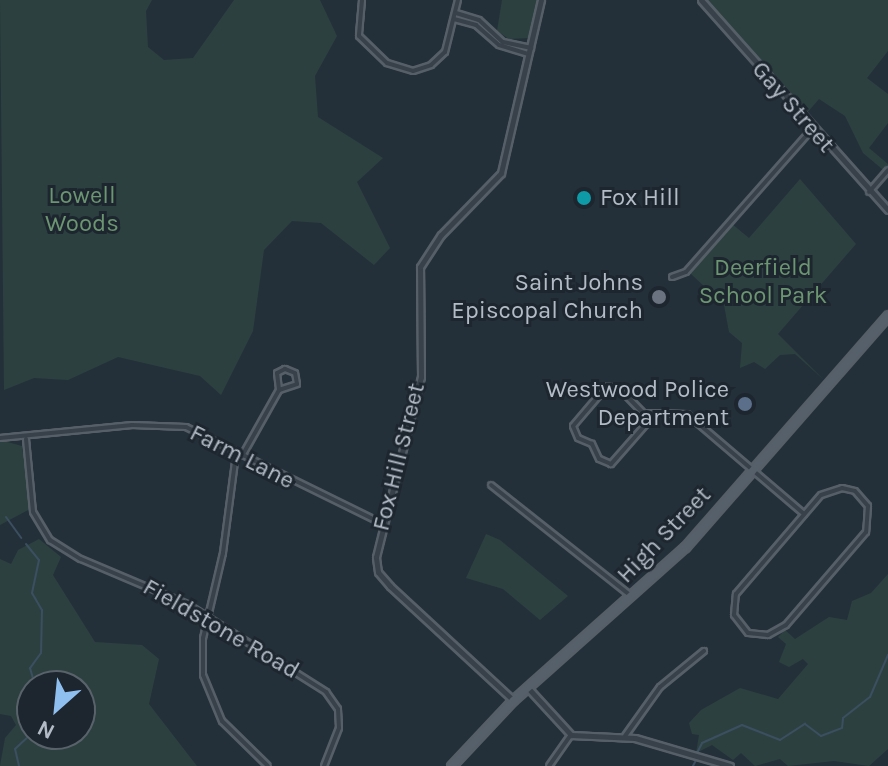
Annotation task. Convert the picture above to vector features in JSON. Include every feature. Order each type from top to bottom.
[{"type":"main road","name":"High Street","points":[[451,766],[513,700],[632,598],[753,470],[888,315]]},
{"type":"street","points":[[362,0],[359,36],[403,70],[422,70],[440,59],[458,0]]},
{"type":"street","name":"Fox Hill Street","points":[[513,700],[378,572],[381,523],[421,377],[420,267],[441,235],[501,173],[541,0]]},
{"type":"street","name":"Gay Street","points":[[701,0],[812,129],[888,210]]},
{"type":"street","points":[[455,16],[479,20],[503,42],[530,51]]},
{"type":"street","points":[[672,277],[686,272],[812,129]]},
{"type":"street","points":[[869,192],[888,170]]},
{"type":"street","points":[[268,766],[211,704],[203,675],[208,619],[223,553],[239,455],[279,390],[277,373],[285,369],[295,373],[297,384],[279,390]]},
{"type":"street","points":[[655,414],[611,464],[599,459],[592,444],[578,438],[573,426],[607,386],[620,389],[639,411],[692,417],[804,514]]},
{"type":"street","name":"Farm Lane","points":[[0,438],[26,439],[175,424],[381,523]]},
{"type":"street","name":"Fieldstone Road","points":[[26,439],[33,512],[50,540],[81,559],[149,584],[326,692],[338,709],[339,728],[324,766]]},
{"type":"street","points":[[491,485],[632,598]]},
{"type":"street","points":[[842,488],[863,498],[871,515],[855,547],[786,625],[768,635],[748,633],[734,615],[736,594],[804,514],[821,495],[842,488]]},
{"type":"street","points":[[625,736],[654,694],[704,651]]},
{"type":"street","points":[[528,688],[571,735],[601,740],[625,736],[730,766]]},
{"type":"street","points":[[549,766],[571,735]]},
{"type":"green space","name":"Lowell Woods","points":[[0,0],[152,0],[146,11],[148,47],[164,60],[193,58],[234,0],[320,0],[337,36],[315,76],[318,117],[383,158],[357,182],[390,248],[374,265],[321,223],[292,221],[264,250],[253,331],[221,395],[200,376],[118,357],[68,380],[34,378],[4,390]]},
{"type":"green space","points":[[502,0],[538,0],[529,38],[509,39],[497,31]]},
{"type":"green space","points":[[707,0],[888,0],[888,51],[867,78],[888,94],[888,123],[869,148],[888,164],[888,174],[863,153],[845,116],[819,99],[806,114]]},
{"type":"green space","name":"Deerfield School Park","points":[[800,179],[856,244],[778,334],[824,380],[795,354],[780,355],[765,369],[754,362],[740,368],[742,343],[729,332],[724,305],[690,273],[732,224],[749,238]]},
{"type":"green space","points":[[0,440],[22,446],[30,509],[0,525]]},
{"type":"green space","points":[[486,534],[500,540],[568,596],[540,620],[503,589],[466,578]]},
{"type":"green space","points":[[39,539],[61,557],[53,575],[95,642],[142,645],[159,659],[149,704],[197,766],[0,766],[5,738],[16,725],[11,716],[0,714],[0,559],[11,564],[18,550]]},
{"type":"green space","points":[[888,574],[888,749],[869,766],[834,761],[788,766],[780,759],[755,766],[741,753],[733,760],[712,745],[696,753],[699,735],[692,734],[689,723],[701,710],[740,688],[778,699],[808,664],[803,659],[789,667],[779,662],[786,644],[778,637],[785,630],[795,639],[829,617],[847,620],[852,601],[871,593]]},
{"type":"waterway","points":[[6,517],[21,538]]},
{"type":"waterway","points":[[26,544],[39,560],[32,593],[42,610],[41,653],[31,670]]},
{"type":"waterway","points":[[697,753],[702,743],[742,725],[780,740],[805,724],[821,736],[842,728],[843,718],[870,697],[888,655]]},
{"type":"waterway","points":[[16,748],[19,766]]},
{"type":"waterway","points":[[693,766],[696,760]]},
{"type":"place","name":"Fox Hill","points":[[584,198]]},
{"type":"place","name":"Saint Johns Episcopal Church","points":[[659,297]]},
{"type":"place","name":"Westwood Police Department","points":[[745,404]]}]
